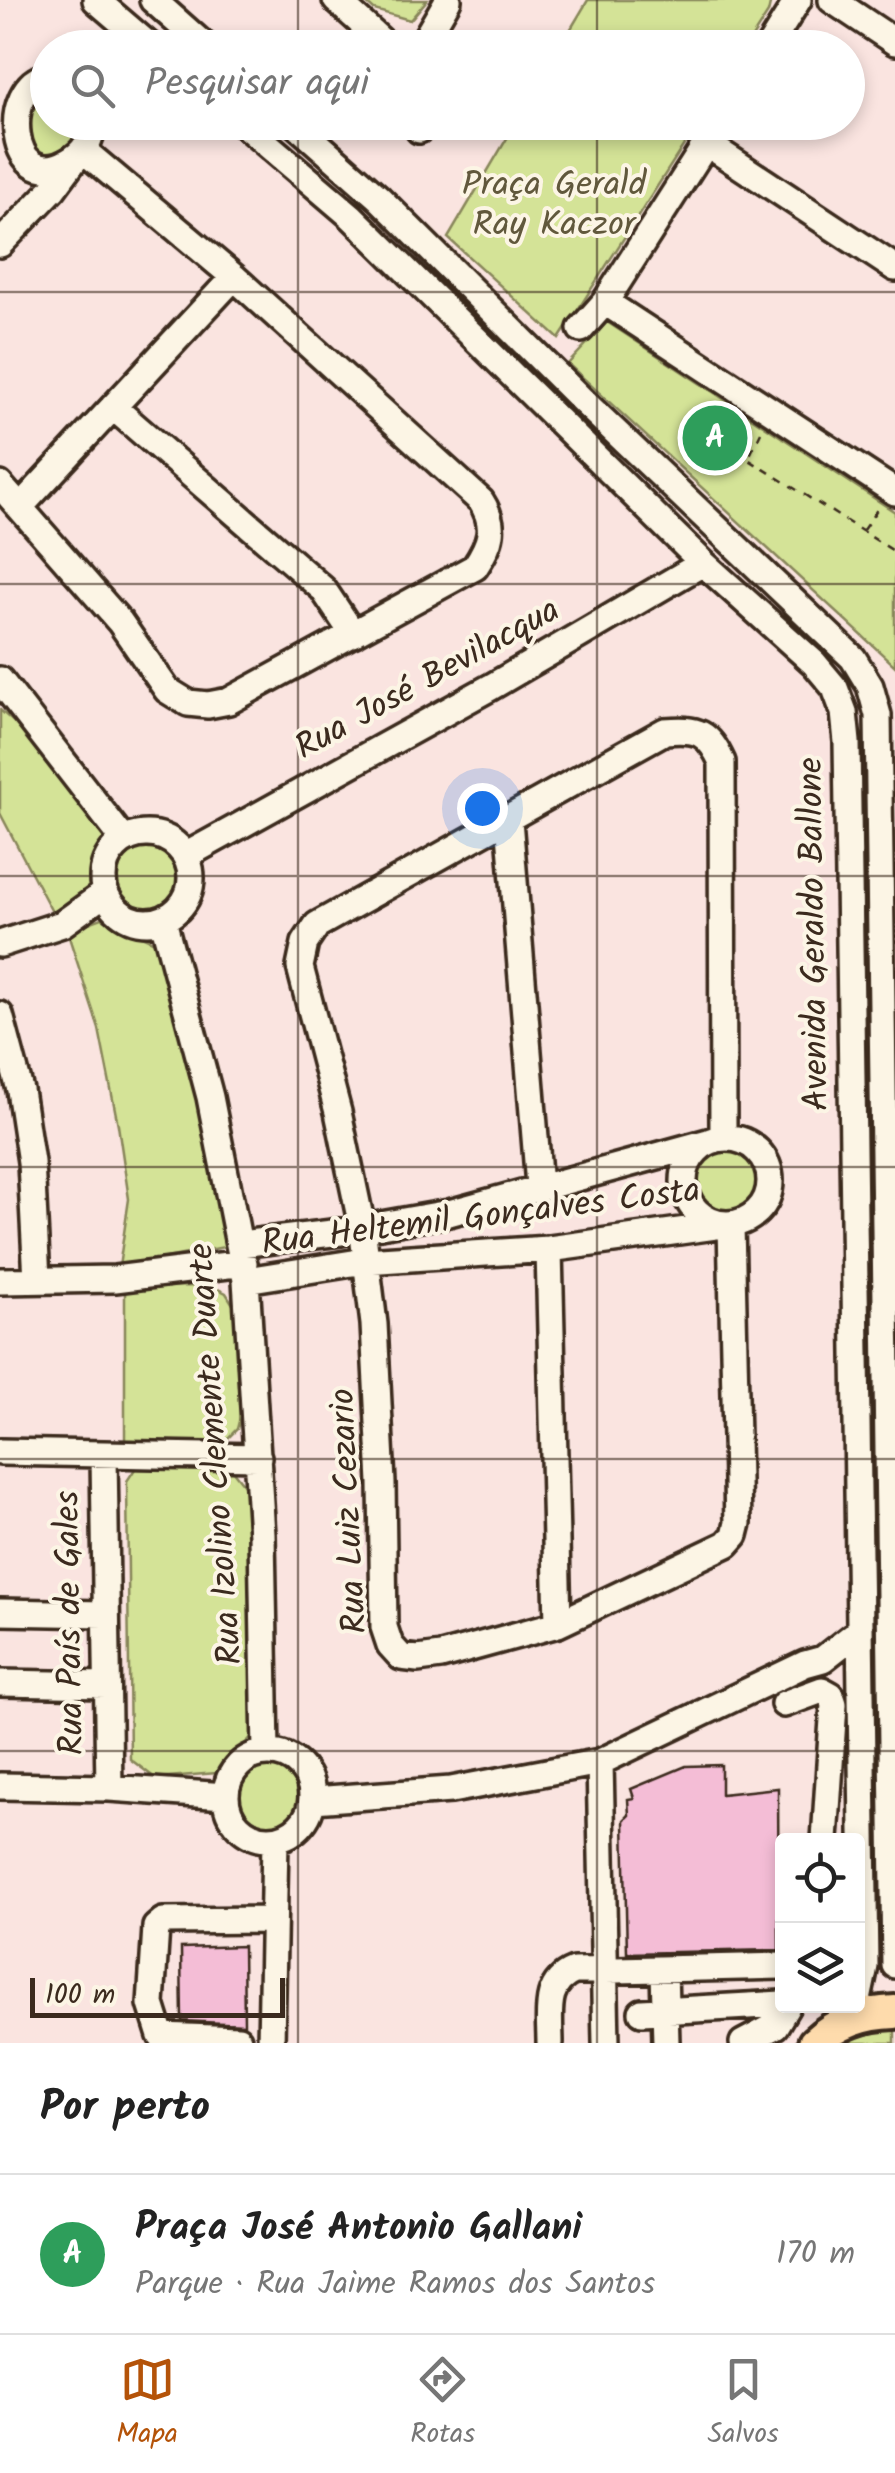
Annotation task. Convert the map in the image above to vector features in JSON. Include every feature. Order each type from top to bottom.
[{"type":"main road","points":[[865,2009],[895,2012]]},
{"type":"main road","points":[[814,2043],[849,2013]]},
{"type":"street","points":[[96,0],[131,30]]},
{"type":"street","points":[[153,0],[187,30]]},
{"type":"street","points":[[336,0],[369,30]]},
{"type":"street","points":[[430,30],[448,0]]},
{"type":"street","points":[[779,30],[798,0]]},
{"type":"street","points":[[832,0],[895,42]]},
{"type":"street","points":[[6,86],[1,117],[3,135],[12,151],[26,162],[44,168],[62,166],[80,154]]},
{"type":"street","points":[[0,244],[53,189],[89,140]]},
{"type":"street","name":"Avenida Geraldo Ballone","points":[[261,140],[351,216],[703,562],[814,663],[835,688],[844,712],[864,1923]]},
{"type":"street","name":"Avenida Geraldo Ballone","points":[[313,140],[379,198],[584,402],[853,658],[870,686],[878,716],[890,1221],[895,1966]]},
{"type":"street","points":[[581,330],[606,302],[709,140]]},
{"type":"street","points":[[722,140],[895,268]]},
{"type":"street","points":[[0,486],[120,622],[167,690],[188,703],[208,705],[229,701],[475,567],[492,532],[490,515],[480,500],[234,276],[80,154]]},
{"type":"street","points":[[20,507],[234,276]]},
{"type":"street","points":[[606,302],[892,490]]},
{"type":"street","points":[[113,406],[322,589],[353,634]]},
{"type":"street","name":"Rua José Bevilacqua","points":[[186,856],[491,687],[703,562]]},
{"type":"street","points":[[0,680],[124,840]]},
{"type":"street","name":"Rua Luiz Cezario","points":[[716,1140],[722,762],[711,740],[689,729],[665,731],[317,925],[305,942],[300,967],[338,1112],[362,1227],[374,1324],[384,1626],[390,1645],[402,1657],[429,1658],[558,1624],[728,1544],[735,1535],[738,1523],[727,1225]]},
{"type":"street","points":[[510,820],[539,1186]]},
{"type":"street","points":[[158,835],[186,856],[190,886],[185,900],[163,920],[149,922],[122,915],[105,893],[104,866],[109,854],[124,840],[158,835]]},
{"type":"street","points":[[0,944],[62,924],[105,893]]},
{"type":"street","name":"Rua Izolino Clemente Duarte","points":[[163,920],[210,1097],[243,1262],[258,1457],[266,1753]]},
{"type":"street","points":[[0,1015],[20,1090],[31,1162],[36,1280]]},
{"type":"street","points":[[738,1139],[752,1145],[770,1170],[767,1200],[758,1212],[727,1225],[698,1214],[684,1189],[688,1161],[716,1140],[738,1139]]},
{"type":"street","name":"Rua Heltemil Gonçalves Costa","points":[[243,1262],[362,1227],[449,1213],[716,1140]]},
{"type":"street","name":"Rua Heltemil Gonçalves Costa","points":[[243,1262],[366,1261],[550,1249],[727,1225]]},
{"type":"street","points":[[550,1249],[558,1624]]},
{"type":"street","points":[[0,1281],[115,1279],[243,1262]]},
{"type":"street","points":[[0,1452],[258,1457]]},
{"type":"street","name":"Rua País de Gales","points":[[104,1456],[109,1788]]},
{"type":"street","points":[[0,1612],[104,1614]]},
{"type":"street","points":[[313,1800],[451,1790],[600,1762],[824,1658],[860,1630]]},
{"type":"street","points":[[824,1658],[860,1676]]},
{"type":"street","points":[[0,1682],[106,1684]]},
{"type":"street","points":[[784,1704],[822,1690],[831,1695],[834,1704],[825,1833]]},
{"type":"street","points":[[266,1753],[279,1754],[300,1765],[312,1788],[309,1814],[301,1826],[289,1836],[275,1840],[262,1840],[240,1829],[227,1808],[226,1796],[234,1771],[254,1756],[266,1753]]},
{"type":"street","points":[[600,1762],[606,2043]]},
{"type":"street","points":[[0,1786],[226,1796]]},
{"type":"street","points":[[270,2043],[275,1840]]},
{"type":"street","points":[[238,2039],[161,2036],[152,2004],[156,1927],[163,1921],[273,1920]]},
{"type":"street","points":[[550,2043],[553,1986],[560,1976],[574,1972],[775,1966]]},
{"type":"street","points":[[664,1970],[653,2011],[666,2043]]},
{"type":"street","points":[[653,2011],[775,2005]]},
{"type":"street","points":[[743,2043],[775,2026],[781,2013]]},
{"type":"path","points":[[771,411],[748,460],[895,552]]},
{"type":"path","points":[[862,531],[892,490]]},
{"type":"green space","points":[[363,0],[427,0],[410,20],[374,10]]},
{"type":"green space","points":[[588,0],[771,0],[757,30],[570,30]]},
{"type":"green space","points":[[30,105],[30,140],[78,140],[74,150],[39,159],[11,129]]},
{"type":"green space","name":"Praça Gerald Ray Kaczor","points":[[506,140],[687,140],[559,339],[448,238]]},
{"type":"green space","points":[[607,322],[895,512],[895,666],[568,364]]},
{"type":"green space","points":[[0,710],[75,776],[116,846],[104,866],[105,893],[52,912],[0,813]]},
{"type":"green space","points":[[147,844],[171,854],[181,878],[171,902],[147,912],[123,902],[113,878],[123,854]]},
{"type":"green space","points":[[102,918],[157,943],[240,1244],[119,1267],[129,1199],[118,1125],[99,1029],[67,931]]},
{"type":"green space","points":[[728,1149],[750,1158],[759,1180],[750,1202],[728,1211],[706,1202],[697,1180],[706,1158]]},
{"type":"green space","points":[[212,1286],[226,1293],[234,1306],[241,1413],[237,1429],[224,1442],[125,1442],[125,1287]]},
{"type":"green space","points":[[137,1466],[232,1470],[252,1495],[260,1728],[217,1773],[155,1778],[130,1759],[127,1481]]},
{"type":"green space","points":[[269,1760],[294,1771],[305,1796],[294,1821],[269,1832],[244,1821],[233,1796],[244,1771]]},
{"type":"green space","points":[[895,2028],[895,2043],[833,2043],[864,2029]]},
{"type":"building","points":[[721,1765],[721,1794],[778,1788],[775,1950],[627,1953],[624,1820],[629,1815],[628,1799],[634,1798],[631,1789],[686,1766]]},
{"type":"building","points":[[243,1946],[244,2024],[182,2021],[181,1948]]},
{"type":"place","name":"Praça José Antonio Gallani","points":[[715,438]]}]
